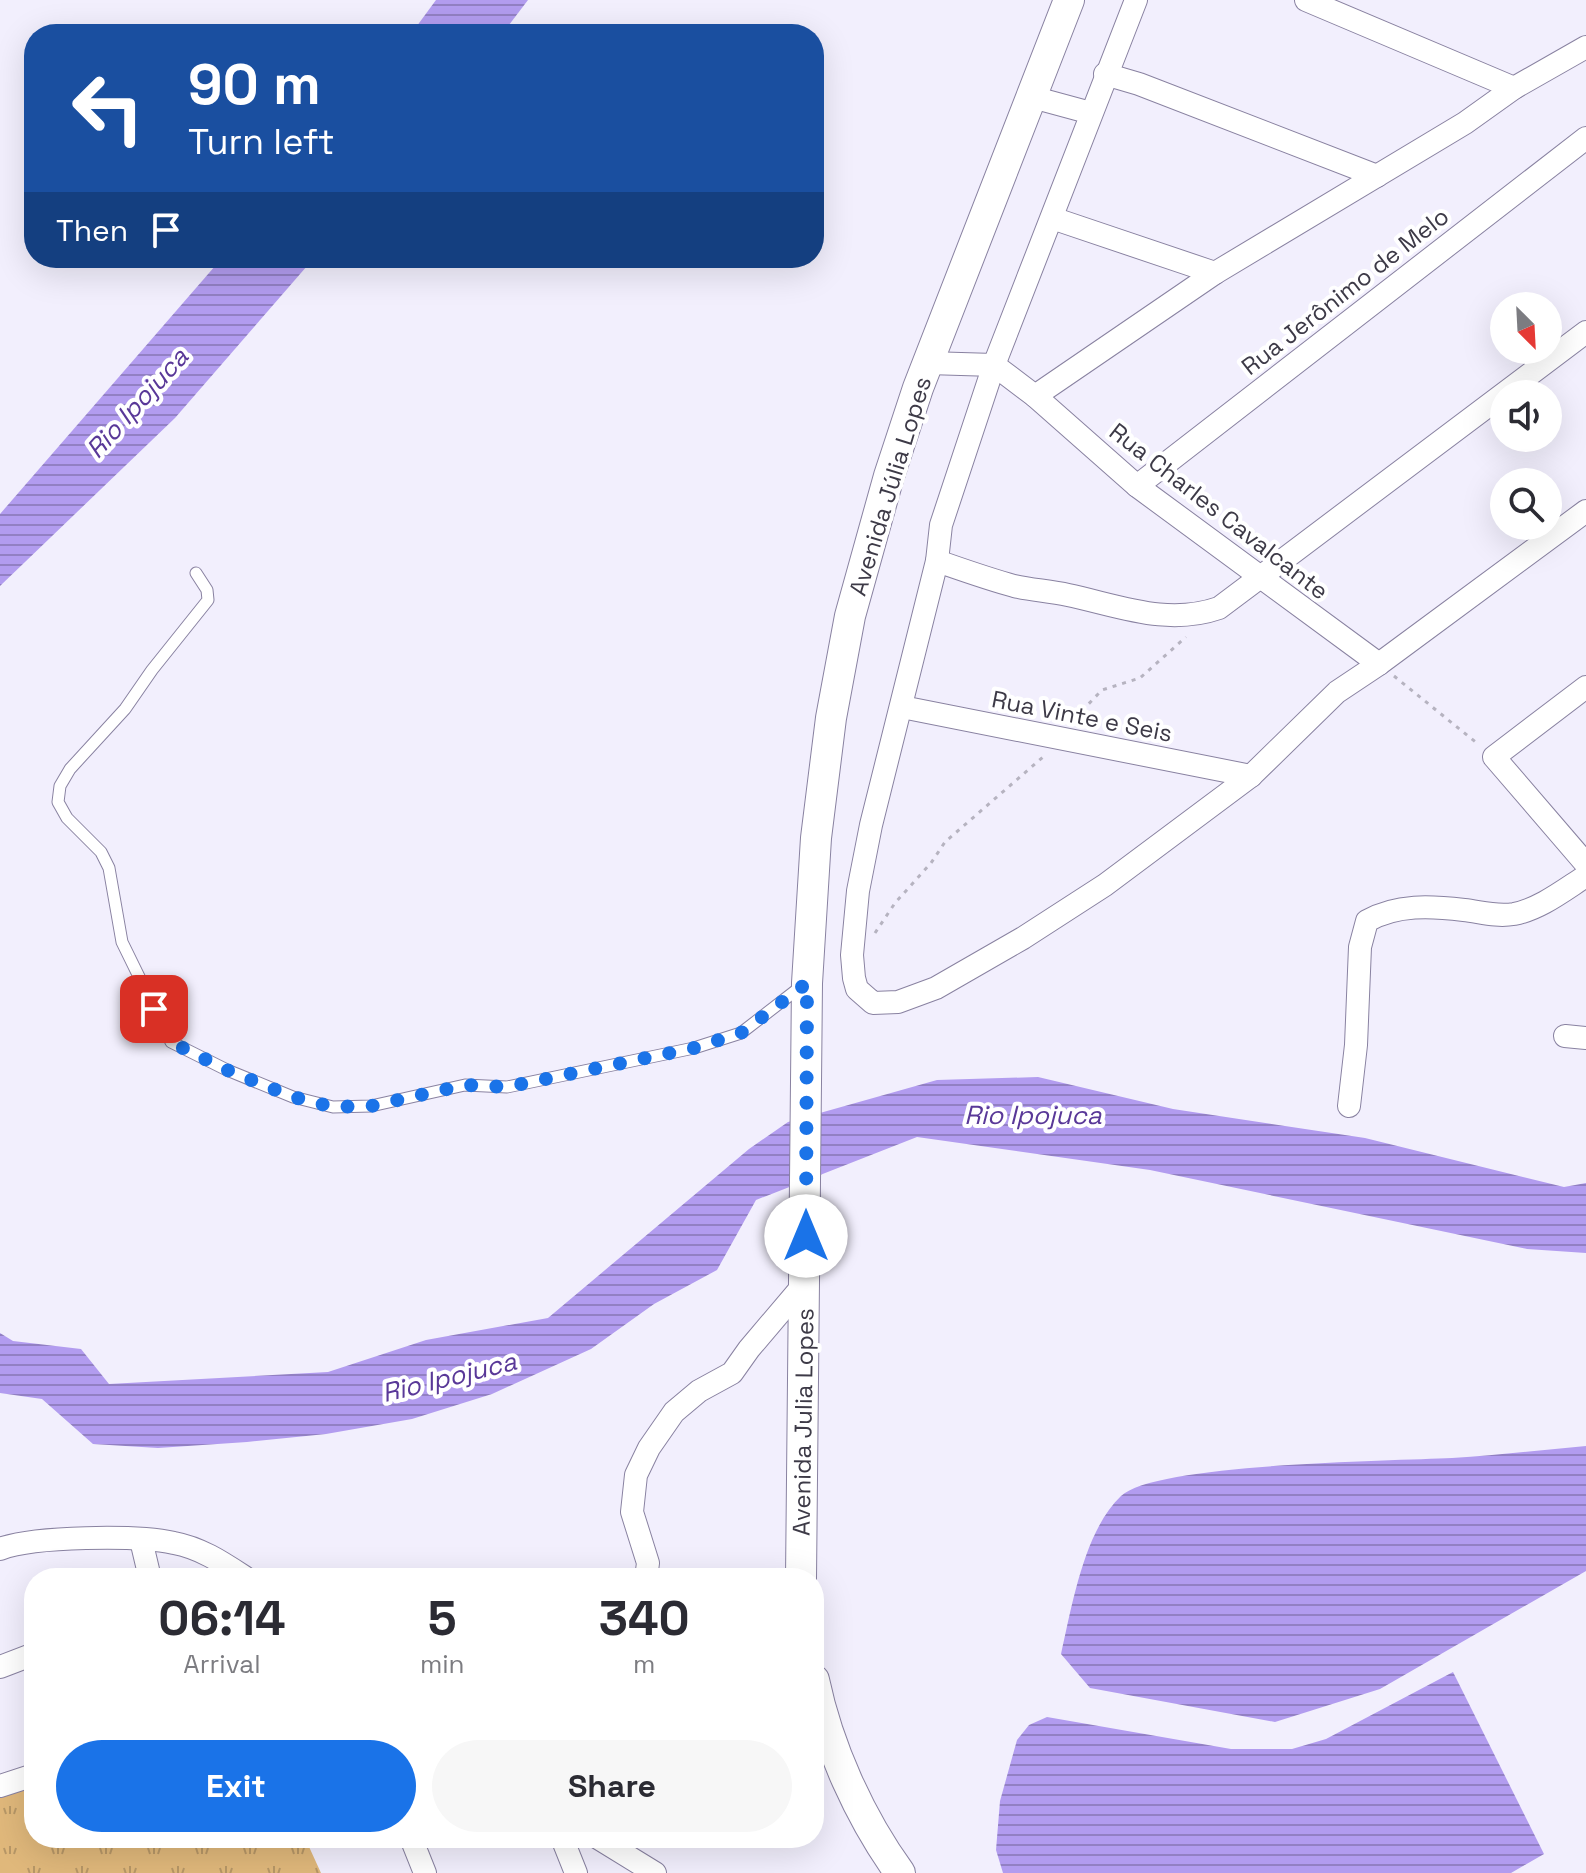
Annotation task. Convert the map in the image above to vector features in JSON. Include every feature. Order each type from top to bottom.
[{"type":"main road","name":"Avenida Júlia Lopes","points":[[806,1275],[807,989],[816,838],[831,718],[850,616],[889,476],[928,363],[1069,0]]},
{"type":"main road","name":"Avenida Julia Lopes","points":[[801,1568],[806,1275]]},
{"type":"main road","points":[[824,1712],[835,1748],[862,1811],[900,1873]]},
{"type":"street","points":[[1136,0],[994,365],[941,525],[937,561],[871,825],[858,891],[852,955],[857,989],[873,1003],[898,1002],[936,988],[1023,938],[1105,885],[1251,776],[1337,692],[1586,511]]},
{"type":"street","points":[[1306,0],[1514,88]]},
{"type":"street","points":[[1035,396],[1215,273],[1465,123],[1514,88],[1586,47]]},
{"type":"street","points":[[1105,74],[1139,84],[1377,176]]},
{"type":"street","points":[[1032,97],[1091,113]]},
{"type":"street","name":"Rua Jerônimo de Melo","points":[[1137,486],[1586,138]]},
{"type":"street","points":[[1052,218],[1215,273]]},
{"type":"street","points":[[937,561],[1016,586],[1137,612],[1166,616],[1198,615],[1219,608],[1586,332]]},
{"type":"street","points":[[928,363],[994,365]]},
{"type":"street","name":"Rua Charles Cavalcante","points":[[994,365],[1035,396],[1137,486],[1379,664]]},
{"type":"street","points":[[1586,687],[1494,757],[1586,864]]},
{"type":"street","name":"Rua Vinte e Seis","points":[[902,707],[1251,776]]},
{"type":"street","points":[[1349,1106],[1356,1045],[1360,947],[1367,921],[1381,913],[1420,907],[1490,915],[1512,914],[1538,905],[1586,876]]},
{"type":"street","points":[[647,1568],[632,1512],[636,1475],[649,1448],[674,1412],[699,1391],[732,1373],[806,1275]]},
{"type":"street","points":[[0,1549],[66,1539],[173,1542],[207,1553],[230,1568]]},
{"type":"street","points":[[141,1540],[148,1568]]},
{"type":"street","points":[[0,1667],[24,1658]]},
{"type":"street","points":[[0,1786],[24,1778]]},
{"type":"street","points":[[415,1848],[425,1873]]},
{"type":"street","points":[[566,1848],[576,1873]]},
{"type":"street","points":[[614,1848],[655,1873]]},
{"type":"lane","points":[[196,573],[207,590],[208,600],[125,709],[70,769],[60,786],[58,802],[67,818],[101,852],[109,868],[122,942],[171,1042],[227,1070],[293,1097],[333,1107],[371,1106],[465,1085],[507,1087],[694,1048],[741,1033],[807,989]]},
{"type":"path","points":[[852,955],[875,933],[895,903],[931,863],[945,842],[1063,739],[1065,731],[1102,690],[1140,678],[1189,634]]},
{"type":"path","points":[[1379,664],[1494,757]]},
{"type":"green space","points":[[24,1787],[24,1848],[310,1848],[321,1873],[0,1873],[0,1796]]},
{"type":"water","points":[[436,0],[528,0],[510,24],[418,24]]},
{"type":"water","name":"Rio Ipojuca","points":[[213,268],[305,268],[175,418],[0,586],[0,514]]},
{"type":"water","name":"Rio Ipojuca","points":[[1038,1077],[1173,1109],[1365,1138],[1564,1187],[1586,1183],[1586,1253],[1527,1249],[1150,1170],[917,1137],[756,1200],[717,1270],[654,1304],[591,1349],[492,1394],[412,1419],[326,1434],[247,1442],[158,1448],[93,1444],[42,1399],[0,1393],[0,1333],[13,1341],[81,1349],[109,1384],[328,1372],[426,1340],[548,1318],[749,1149],[788,1122],[937,1080]]},
{"type":"water","points":[[1586,1446],[1586,1571],[1380,1689],[1275,1722],[1090,1688],[1061,1654],[1081,1570],[1098,1529],[1121,1496],[1143,1485],[1225,1470],[1452,1458]]},
{"type":"water","points":[[1453,1672],[1544,1854],[1511,1873],[1003,1873],[996,1850],[1000,1801],[1017,1740],[1029,1725],[1047,1717],[1231,1749],[1292,1749],[1326,1739]]},
{"type":"route","points":[[154,1009],[171,1042],[227,1070],[293,1097],[333,1107],[371,1106],[465,1085],[507,1087],[694,1048],[741,1033],[807,983],[806,1236]]}]
